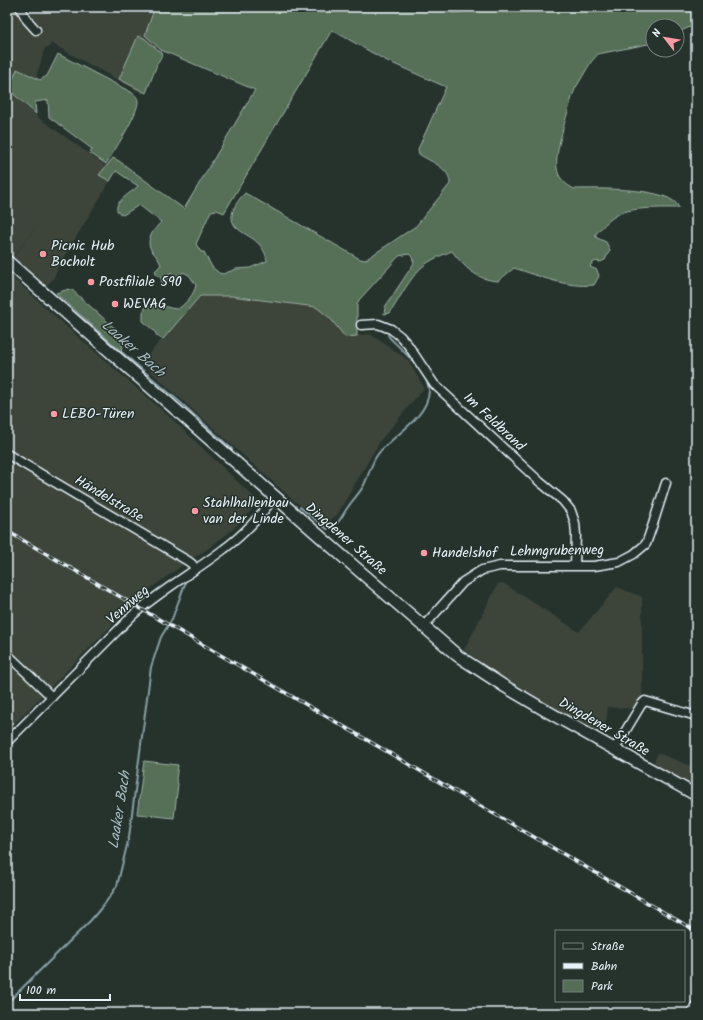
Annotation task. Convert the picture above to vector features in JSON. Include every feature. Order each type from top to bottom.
[{"type":"main road","name":"Dingdener Straße","points":[[7,261],[423,627],[468,663],[504,686],[614,750],[696,795]]},
{"type":"street","points":[[20,7],[36,30]]},
{"type":"street","name":"Im Feldbrand","points":[[361,325],[378,324],[390,329],[400,336],[408,345],[434,384],[540,482],[563,501],[571,511],[575,523],[575,566]]},
{"type":"street","name":"Händelstraße","points":[[7,454],[182,557],[192,564],[195,569]]},
{"type":"street","name":"Lehmgrubenweg","points":[[423,627],[463,582],[482,570],[500,566],[594,566],[619,562],[634,554],[646,544],[666,483]]},
{"type":"street","name":"Vennweg","points":[[7,742],[133,615],[150,601],[221,552],[237,538],[275,496]]},
{"type":"street","points":[[7,654],[52,697]]},
{"type":"street","points":[[614,750],[645,701],[696,716]]},
{"type":"street","points":[[691,1013],[696,1006]]},
{"type":"shaded area","points":[[7,7],[155,7],[145,35],[157,47],[143,94],[51,43],[49,47],[45,48],[36,78],[11,81],[7,79]]},
{"type":"shaded area","points":[[7,89],[39,118],[106,166],[100,175],[110,181],[61,262],[53,279],[46,286],[13,258],[39,223],[13,257],[7,252]]},
{"type":"shaded area","points":[[7,272],[61,322],[172,419],[259,502],[231,531],[143,594],[7,731]]},
{"type":"shaded area","points":[[200,296],[231,296],[316,307],[330,318],[345,337],[370,334],[408,360],[424,388],[380,441],[337,515],[329,521],[321,520],[293,500],[141,363]]},
{"type":"shaded area","points":[[503,583],[579,632],[617,587],[642,597],[642,696],[635,709],[608,707],[606,721],[598,734],[498,676],[464,650],[498,584]]},
{"type":"shaded area","points":[[658,753],[696,768],[696,788],[653,764]]},
{"type":"green space","points":[[155,7],[447,7],[452,13],[463,12],[470,7],[696,7],[696,24],[685,29],[685,18],[645,18],[645,45],[598,54],[591,62],[575,89],[562,133],[557,161],[557,168],[561,178],[565,183],[574,189],[614,189],[648,192],[673,201],[679,208],[648,208],[631,210],[619,214],[606,223],[595,235],[597,238],[606,242],[610,250],[605,260],[600,262],[596,261],[591,264],[590,267],[597,270],[599,276],[594,285],[573,285],[563,283],[514,268],[498,281],[490,280],[472,272],[452,251],[425,264],[409,283],[390,313],[384,314],[385,307],[414,263],[409,254],[399,256],[359,300],[357,305],[357,336],[345,337],[330,318],[316,307],[231,296],[200,296],[163,339],[157,336],[155,332],[143,321],[143,312],[148,303],[178,309],[189,298],[196,285],[189,275],[183,272],[179,277],[175,276],[171,272],[169,274],[168,282],[165,284],[162,283],[161,278],[155,271],[161,265],[149,243],[151,235],[161,222],[139,205],[123,215],[118,212],[118,204],[138,186],[116,171],[110,181],[99,175],[113,158],[184,209],[255,90],[161,50],[145,35]],"holes":[[[332,30],[385,60],[446,87],[418,149],[419,154],[439,166],[447,173],[450,184],[416,226],[365,260],[360,259],[245,193],[236,205],[232,214],[232,219],[237,228],[259,244],[266,256],[267,261],[250,268],[236,269],[223,274],[219,273],[212,267],[204,252],[201,252],[196,244],[211,211],[217,210],[224,213]]]},
{"type":"green space","points":[[138,36],[144,38],[163,54],[158,62],[146,93],[119,79]]},
{"type":"green space","points":[[58,54],[131,92],[137,99],[137,108],[134,115],[106,164],[90,153],[92,149],[49,117],[48,100],[35,102],[36,114],[9,90],[17,69],[40,80],[47,76]]},
{"type":"green space","points":[[69,289],[72,290],[128,340],[123,345],[121,351],[56,293]]},
{"type":"green space","points":[[144,761],[178,765],[176,779],[178,784],[174,818],[137,814]]},
{"type":"waterway","name":"Laaker Bach","points":[[7,253],[13,258]]},
{"type":"waterway","name":"Laaker Bach","points":[[20,265],[181,403],[232,449]]},
{"type":"waterway","points":[[300,507],[327,529],[336,524],[362,488],[378,454],[423,410],[429,391],[428,384],[414,362],[388,335]]},
{"type":"waterway","name":"Laaker Bach","points":[[7,1003],[91,920],[117,886],[129,837],[151,667],[161,637],[172,619],[185,584]]},
{"type":"railway","points":[[7,531],[696,931]]},
{"type":"place","name":"Picnic Hub Bocholt","points":[[43,254]]},
{"type":"place","name":"Postfiliale 590","points":[[91,282]]},
{"type":"place","name":"WEVAG","points":[[115,304]]},
{"type":"place","name":"LEBO-Türen","points":[[54,414]]},
{"type":"place","name":"Stahlhallenbau van der Linde","points":[[195,511]]},
{"type":"place","name":"Handelshof","points":[[424,553]]}]
